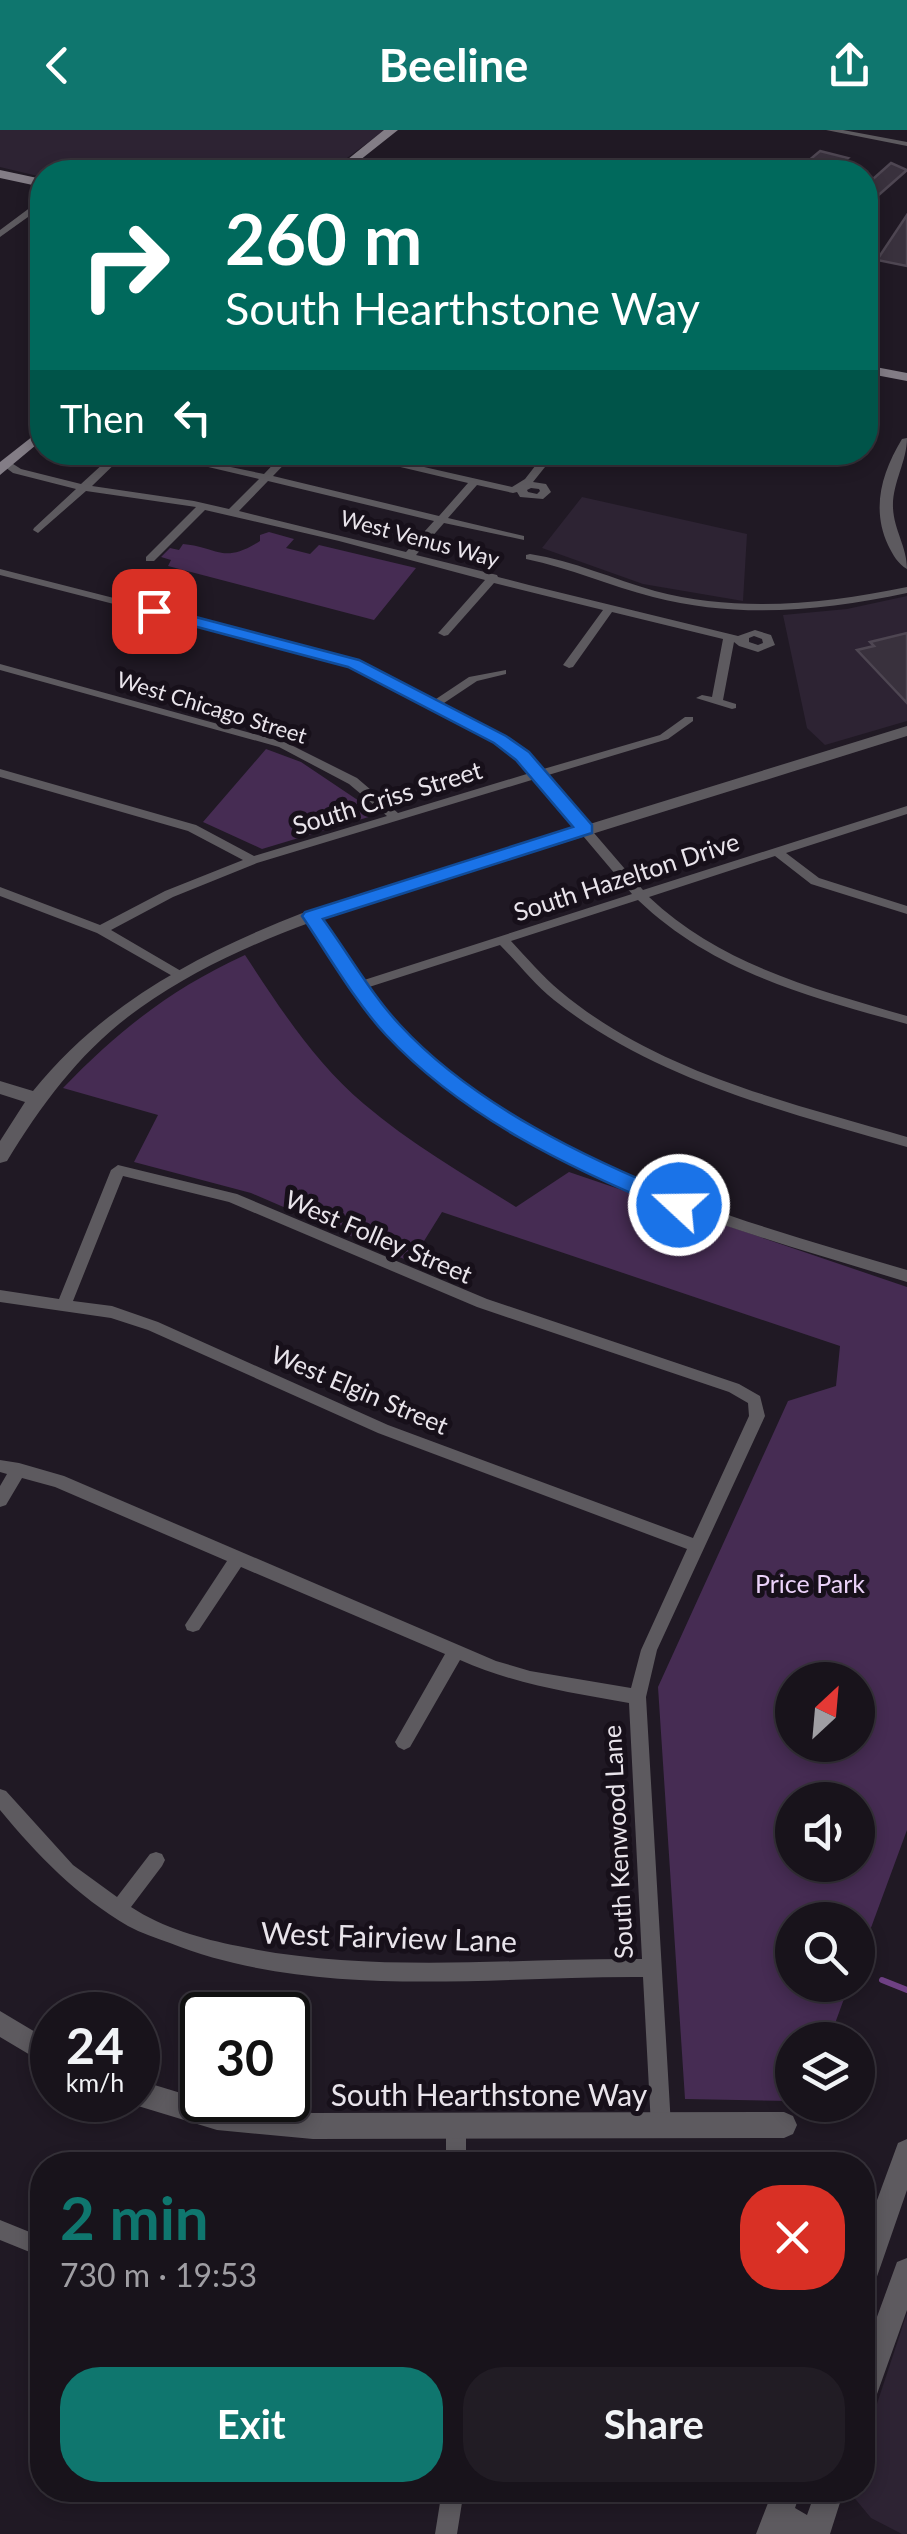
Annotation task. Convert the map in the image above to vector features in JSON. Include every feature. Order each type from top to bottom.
[{"type":"main road","points":[[356,160],[399,131]]},
{"type":"main road","points":[[369,160],[399,131]]},
{"type":"main road","points":[[0,174],[30,180]]},
{"type":"main road","points":[[0,184],[30,191]]},
{"type":"main road","points":[[878,361],[907,367]]},
{"type":"main road","points":[[878,372],[907,378]]},
{"type":"main road","points":[[2,462],[30,430]]},
{"type":"main road","points":[[2,462],[30,442]]},
{"type":"street","points":[[830,130],[907,144]]},
{"type":"street","points":[[0,234],[30,213]]},
{"type":"street","points":[[907,442],[890,474],[884,506],[892,540],[907,565]]},
{"type":"street","points":[[2,462],[17,471],[231,512],[278,465]]},
{"type":"street","points":[[38,530],[108,465]]},
{"type":"street","points":[[197,465],[517,537],[504,547]]},
{"type":"street","points":[[396,465],[504,490],[522,487],[539,465]]},
{"type":"street","points":[[410,556],[473,484]]},
{"type":"street","points":[[136,555],[156,560],[203,506]]},
{"type":"street","name":"West Venus Way","points":[[231,512],[272,522],[304,536],[410,556],[735,639],[717,702]]},
{"type":"street","points":[[530,558],[562,562],[657,595],[720,606],[824,606],[907,590]]},
{"type":"street","points":[[0,572],[340,659],[434,705],[500,739],[538,775],[641,896],[680,930],[739,965],[788,985],[907,1020]]},
{"type":"street","points":[[444,633],[493,577]]},
{"type":"street","points":[[555,661],[575,666],[609,609]]},
{"type":"street","name":"West Chicago Street","points":[[0,666],[283,745],[353,781],[397,818]]},
{"type":"street","points":[[434,705],[472,679],[502,672]]},
{"type":"street","points":[[702,698],[732,706]]},
{"type":"street","name":"South Criss Street","points":[[102,930],[169,894],[254,860],[664,736],[689,719]]},
{"type":"street","points":[[0,1156],[36,1099],[62,1067],[106,1026],[176,974],[253,937],[907,730]]},
{"type":"street","points":[[0,773],[192,828],[254,860]]},
{"type":"street","name":"South Hazelton Drive","points":[[358,986],[907,810]]},
{"type":"street","points":[[776,851],[815,880],[907,910]]},
{"type":"street","points":[[0,891],[102,930],[176,974]]},
{"type":"street","points":[[312,916],[358,986],[414,1051],[477,1102],[590,1168],[679,1205],[907,1276]]},
{"type":"street","points":[[502,940],[556,994],[652,1056],[740,1091],[907,1142]]},
{"type":"street","points":[[0,1087],[36,1099]]},
{"type":"street","name":"West Folley Street","points":[[64,1304],[118,1170],[232,1198],[482,1303],[734,1388],[755,1400]]},
{"type":"street","name":"West Elgin Street","points":[[0,1296],[112,1312],[153,1326],[383,1430],[697,1546]]},
{"type":"street","name":"South Kenwood Lane","points":[[661,2126],[637,1697],[650,1650],[757,1416],[755,1400]]},
{"type":"street","points":[[0,1466],[19,1468],[455,1652],[530,1678],[637,1697]]},
{"type":"street","points":[[0,1500],[19,1468]]},
{"type":"street","points":[[193,1625],[238,1558]]},
{"type":"street","points":[[404,1742],[455,1652]]},
{"type":"street","name":"West Fairview Lane","points":[[0,1797],[66,1871],[118,1910],[194,1944],[238,1958],[299,1967],[652,1968]]},
{"type":"street","points":[[118,1910],[156,1860]]},
{"type":"street","points":[[0,2023],[30,2042]]},
{"type":"street","name":"South Hearthstone Way","points":[[160,2100],[217,2117],[313,2126],[784,2125]]},
{"type":"street","points":[[456,2128],[456,2152]]},
{"type":"street","points":[[875,2244],[907,2152]]},
{"type":"street","points":[[0,2230],[30,2242]]},
{"type":"street","points":[[875,2362],[907,2272]]},
{"type":"street","points":[[446,2534],[451,2502]]},
{"type":"street","points":[[779,2513],[815,2534],[826,2502]]},
{"type":"shaded area","points":[[0,130],[385,130],[344,160],[30,160],[30,174],[0,167]]},
{"type":"shaded area","points":[[582,497],[747,534],[743,601],[643,584],[542,548]]},
{"type":"shaded area","points":[[907,596],[907,721],[825,745],[807,728],[783,615],[847,609]]},
{"type":"shaded area","points":[[907,2313],[907,2534],[871,2518],[858,2502],[875,2502],[875,2410]]},
{"type":"green space","points":[[269,532],[294,539],[286,548],[310,554],[319,545],[416,568],[374,620],[168,566],[171,560],[161,557],[170,548],[179,550],[183,544],[220,553],[237,552]]},
{"type":"green space","points":[[266,749],[301,762],[371,809],[372,816],[262,849],[203,822]]},
{"type":"green space","name":"Price Park","points":[[245,955],[299,1034],[346,1088],[419,1146],[516,1207],[569,1172],[907,1287],[907,1830],[875,1917],[875,1902],[775,1902],[775,2002],[843,2002],[836,2022],[775,2022],[775,2101],[685,2099],[658,1687],[788,1401],[836,1386],[840,1346],[442,1212],[411,1262],[251,1193],[134,1162],[158,1115],[63,1088],[147,1012]]},
{"type":"building","points":[[820,151],[848,158],[845,160],[809,160]]},
{"type":"building","points":[[891,163],[907,170],[878,196],[878,174]]},
{"type":"building","points":[[907,215],[907,266],[878,258]]},
{"type":"building","points":[[907,633],[907,703],[857,650],[874,646],[870,642]]},
{"type":"waterway","points":[[882,1980],[907,1990]]},
{"type":"route","points":[[154,611],[365,668],[500,739],[522,756],[585,829],[312,916],[392,1030],[477,1102],[590,1168],[679,1205]]}]
